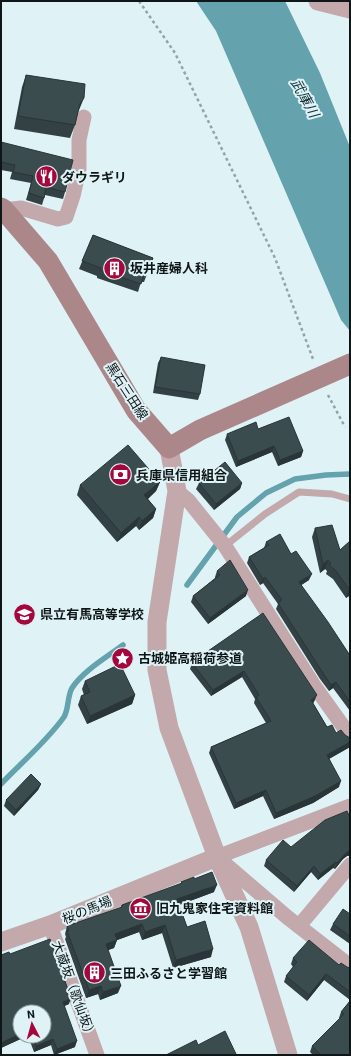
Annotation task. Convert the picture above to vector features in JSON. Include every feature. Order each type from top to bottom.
[{"type":"main road","name":"黒石三田線","points":[[3,209],[48,261],[136,410],[169,448]]},
{"type":"main road","points":[[169,448],[200,430],[334,371]]},
{"type":"street","points":[[318,1],[348,8]]},
{"type":"street","points":[[3,209],[21,208],[58,219],[66,217],[73,196],[79,169],[79,140],[84,117]]},
{"type":"street","points":[[169,448],[177,491],[157,622],[157,670],[169,728],[217,857],[249,927],[288,1055]]},
{"type":"street","points":[[177,491],[188,500],[220,540],[313,684],[350,736]]},
{"type":"street","points":[[217,857],[350,806]]},
{"type":"street","points":[[217,857],[299,926],[350,966]]},
{"type":"street","name":"桜の馬場","points":[[1,942],[50,925],[217,857]]},
{"type":"street","points":[[299,926],[350,865]]},
{"type":"street","name":"大蔵坂（歌仙坂）","points":[[50,925],[97,1055]]},
{"type":"lane","points":[[220,540],[299,492],[332,494],[350,499]]},
{"type":"path","points":[[139,1],[175,53],[272,251],[334,371],[345,427]]},
{"type":"water","name":"武庫川","points":[[196,1],[285,1],[320,73],[350,147],[350,331],[341,320],[216,31]]},
{"type":"building","points":[[26,75],[85,84],[84,98],[80,103],[75,125],[18,116]]},
{"type":"building","points":[[1,142],[73,160],[65,192],[46,187],[44,198],[29,193],[33,176],[13,172],[15,165],[1,162]]},
{"type":"building","name":"坂井産婦人科","points":[[93,235],[153,258],[147,274],[144,273],[141,284],[100,270],[101,268],[82,261]]},
{"type":"building","points":[[161,357],[205,365],[200,394],[155,387]]},
{"type":"building","points":[[289,417],[303,451],[280,460],[274,446],[238,461],[227,434],[256,422],[258,429]]},
{"type":"building","name":"兵庫県信用組合","points":[[128,445],[160,482],[144,495],[156,509],[142,521],[139,517],[121,533],[80,485]]},
{"type":"building","points":[[225,462],[242,483],[216,504],[199,483]]},
{"type":"building","points":[[332,525],[340,550],[350,541],[350,589],[336,571],[329,565],[331,563],[328,560],[323,564],[315,528]]},
{"type":"building","points":[[280,534],[291,554],[296,551],[312,574],[299,582],[349,654],[350,653],[350,702],[336,682],[331,685],[278,603],[282,600],[265,577],[263,579],[249,557],[269,545],[266,542]]},
{"type":"building","points":[[230,560],[248,590],[210,618],[193,596],[220,575],[217,571]]},
{"type":"building","points":[[263,613],[317,695],[311,700],[327,727],[332,725],[336,733],[341,730],[350,738],[350,742],[327,755],[341,781],[315,796],[276,813],[266,790],[236,803],[211,747],[271,721],[256,697],[259,695],[244,671],[213,690],[192,663]]},
{"type":"building","points":[[120,664],[135,695],[90,716],[81,696],[90,692],[85,681]]},
{"type":"building","points":[[31,774],[41,784],[16,810],[6,800]]},
{"type":"building","points":[[347,811],[350,818],[350,850],[337,863],[336,862],[320,874],[314,866],[297,886],[266,860],[283,840],[291,847],[325,820]]},
{"type":"building","points":[[212,872],[217,885],[177,899],[187,927],[205,921],[213,949],[176,960],[165,925],[145,932],[142,924],[115,934],[117,940],[106,944],[121,986],[103,992],[101,986],[89,990],[67,931],[69,931],[67,926],[122,907],[122,905],[182,883],[181,882],[194,877],[194,879]]},
{"type":"building","points":[[343,909],[350,914],[350,936],[333,924]]},
{"type":"building","points":[[50,939],[71,998],[63,1002],[77,1041],[57,1049],[52,1039],[52,1004],[12,1004],[12,1038],[1,1043],[1,955],[9,952],[10,954]]},
{"type":"building","points":[[309,940],[339,965],[341,963],[350,968],[350,992],[326,974],[309,995],[286,976],[297,962],[293,958]]},
{"type":"building","points":[[350,1001],[350,1055],[321,1055],[312,1046],[344,1014],[341,1012]]},
{"type":"building","points":[[225,1031],[236,1054],[234,1055],[166,1055],[196,1040],[198,1045]]},
{"type":"waterway","points":[[187,585],[237,517],[266,493],[295,479],[350,474]]},
{"type":"waterway","points":[[1,784],[42,743],[64,717],[67,710],[70,692],[82,676],[123,645]]},
{"type":"place","name":"ダウラギリ","points":[[46,177]]},
{"type":"place","name":"坂井産婦人科","points":[[114,268]]},
{"type":"place","name":"兵庫県信用組合","points":[[121,475]]},
{"type":"place","name":"県立有馬高等学校","points":[[25,614]]},
{"type":"place","name":"古城姫高稲荷参道","points":[[122,658]]},
{"type":"place","name":"旧九鬼家住宅資料館","points":[[141,908]]},
{"type":"place","name":"三田ふるさと学習館","points":[[95,973]]}]
